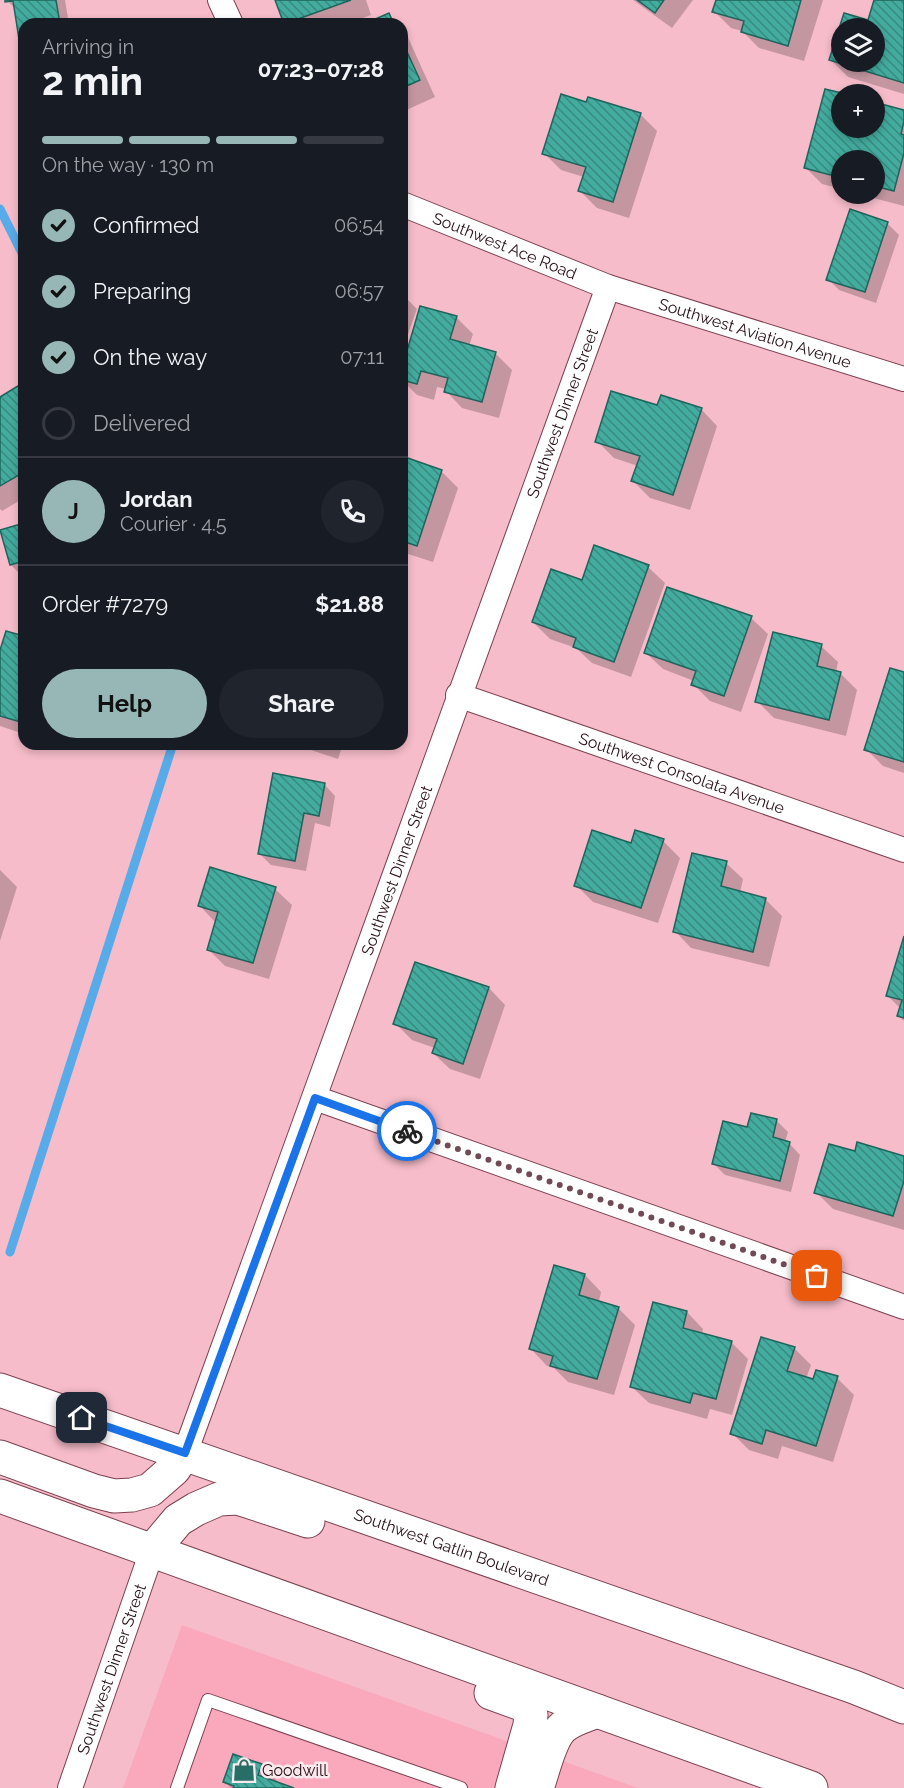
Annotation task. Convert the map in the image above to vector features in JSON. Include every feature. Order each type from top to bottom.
[{"type":"main road","name":"Southwest Gatlin Boulevard","points":[[0,1390],[854,1687],[904,1707]]},
{"type":"main road","points":[[0,1457],[114,1496],[132,1495],[150,1490],[174,1469],[185,1453]]},
{"type":"main road","points":[[0,1496],[811,1788]]},
{"type":"main road","points":[[152,1551],[177,1520],[219,1499],[238,1498],[454,1571],[518,1570]]},
{"type":"main road","points":[[246,1585],[311,1627],[527,1706],[531,1715],[530,1725],[512,1788]]},
{"type":"main road","points":[[537,1788],[555,1736],[561,1728],[597,1711]]},
{"type":"street","points":[[220,0],[228,18]]},
{"type":"street","name":"Southwest Ace Road","points":[[408,206],[608,287]]},
{"type":"street","name":"Southwest Aviation Avenue","points":[[608,287],[904,379]]},
{"type":"street","name":"Southwest Dinner Street","points":[[185,1453],[315,1098],[458,695],[608,287]]},
{"type":"street","name":"Southwest Consolata Avenue","points":[[458,695],[904,850]]},
{"type":"street","points":[[315,1098],[904,1307]]},
{"type":"street","name":"Southwest Dinner Street","points":[[70,1788],[152,1551]]},
{"type":"lane","points":[[177,1788],[208,1700],[461,1788]]},
{"type":"shaded area","points":[[182,1625],[638,1788],[123,1788]]},
{"type":"building","points":[[5,0],[56,0],[59,18],[18,18],[18,33],[13,1],[5,2]]},
{"type":"building","points":[[275,0],[351,0],[301,18],[282,18]]},
{"type":"building","points":[[637,0],[664,0],[655,13]]},
{"type":"building","points":[[716,0],[801,0],[788,46],[741,32],[744,21],[712,12]]},
{"type":"building","points":[[874,0],[904,0],[904,83],[868,72],[885,72],[885,18],[869,18]]},
{"type":"building","points":[[389,13],[391,18],[378,18]]},
{"type":"building","points":[[844,13],[861,18],[842,18]]},
{"type":"building","points":[[408,54],[420,80],[408,85]]},
{"type":"building","points":[[825,89],[831,90],[831,138],[885,138],[885,105],[904,110],[901,134],[904,135],[904,153],[894,191],[885,189],[885,150],[831,150],[831,175],[804,168]]},
{"type":"building","points":[[561,94],[586,102],[588,97],[641,113],[613,202],[578,191],[586,167],[542,154]]},
{"type":"building","points":[[850,209],[888,222],[865,292],[826,280]]},
{"type":"building","points":[[420,306],[457,316],[450,339],[496,352],[482,402],[444,392],[448,378],[421,371],[417,384],[408,382],[408,347]]},
{"type":"building","points":[[18,386],[18,476],[0,486],[0,397]]},
{"type":"building","points":[[611,391],[657,405],[661,395],[702,408],[673,495],[631,481],[640,456],[595,442]]},
{"type":"building","points":[[408,458],[442,470],[417,546],[408,543]]},
{"type":"building","points":[[18,525],[18,563],[10,565],[0,530]]},
{"type":"building","points":[[594,545],[649,565],[614,662],[573,647],[576,638],[532,622],[551,569],[582,580]]},
{"type":"building","points":[[667,587],[752,616],[724,696],[691,685],[696,671],[644,653]]},
{"type":"building","points":[[6,631],[18,634],[18,721],[0,716],[0,650]]},
{"type":"building","points":[[773,632],[822,644],[817,666],[841,672],[829,720],[755,702]]},
{"type":"building","points":[[890,668],[904,672],[904,762],[864,750]]},
{"type":"building","points":[[273,773],[325,783],[319,816],[304,813],[295,861],[258,854]]},
{"type":"building","points":[[592,830],[631,843],[635,830],[664,839],[641,908],[574,886]]},
{"type":"building","points":[[692,853],[727,861],[721,886],[766,898],[753,952],[673,932]]},
{"type":"building","points":[[210,867],[276,887],[253,963],[207,950],[218,912],[198,906]]},
{"type":"building","points":[[904,936],[904,1018],[897,1016],[902,1000],[886,996]]},
{"type":"building","points":[[415,962],[489,987],[463,1064],[432,1053],[437,1039],[393,1024]]},
{"type":"building","points":[[751,1113],[777,1119],[773,1137],[790,1142],[780,1181],[712,1164],[723,1121],[747,1127]]},
{"type":"building","points":[[857,1142],[904,1156],[904,1181],[893,1216],[814,1193],[829,1144],[855,1151]]},
{"type":"building","points":[[554,1265],[585,1274],[579,1295],[619,1307],[597,1379],[550,1366],[553,1356],[529,1349]]},
{"type":"building","points":[[653,1302],[687,1311],[683,1328],[732,1341],[716,1399],[693,1393],[690,1403],[630,1387]]},
{"type":"building","points":[[761,1337],[795,1347],[787,1371],[813,1379],[816,1370],[838,1376],[816,1446],[766,1430],[762,1444],[730,1434]]},
{"type":"building","name":"Goodwill","points":[[233,1754],[262,1764],[258,1775],[294,1788],[233,1788],[234,1786],[223,1782]]},
{"type":"waterway","points":[[0,209],[18,245]]},
{"type":"waterway","points":[[10,1252],[171,750]]},
{"type":"way so far","points":[[407,1131],[817,1276]]},
{"type":"place","name":"Goodwill","points":[[244,1770]]},
{"type":"route","points":[[82,1418],[185,1453],[315,1098],[407,1131]]}]
